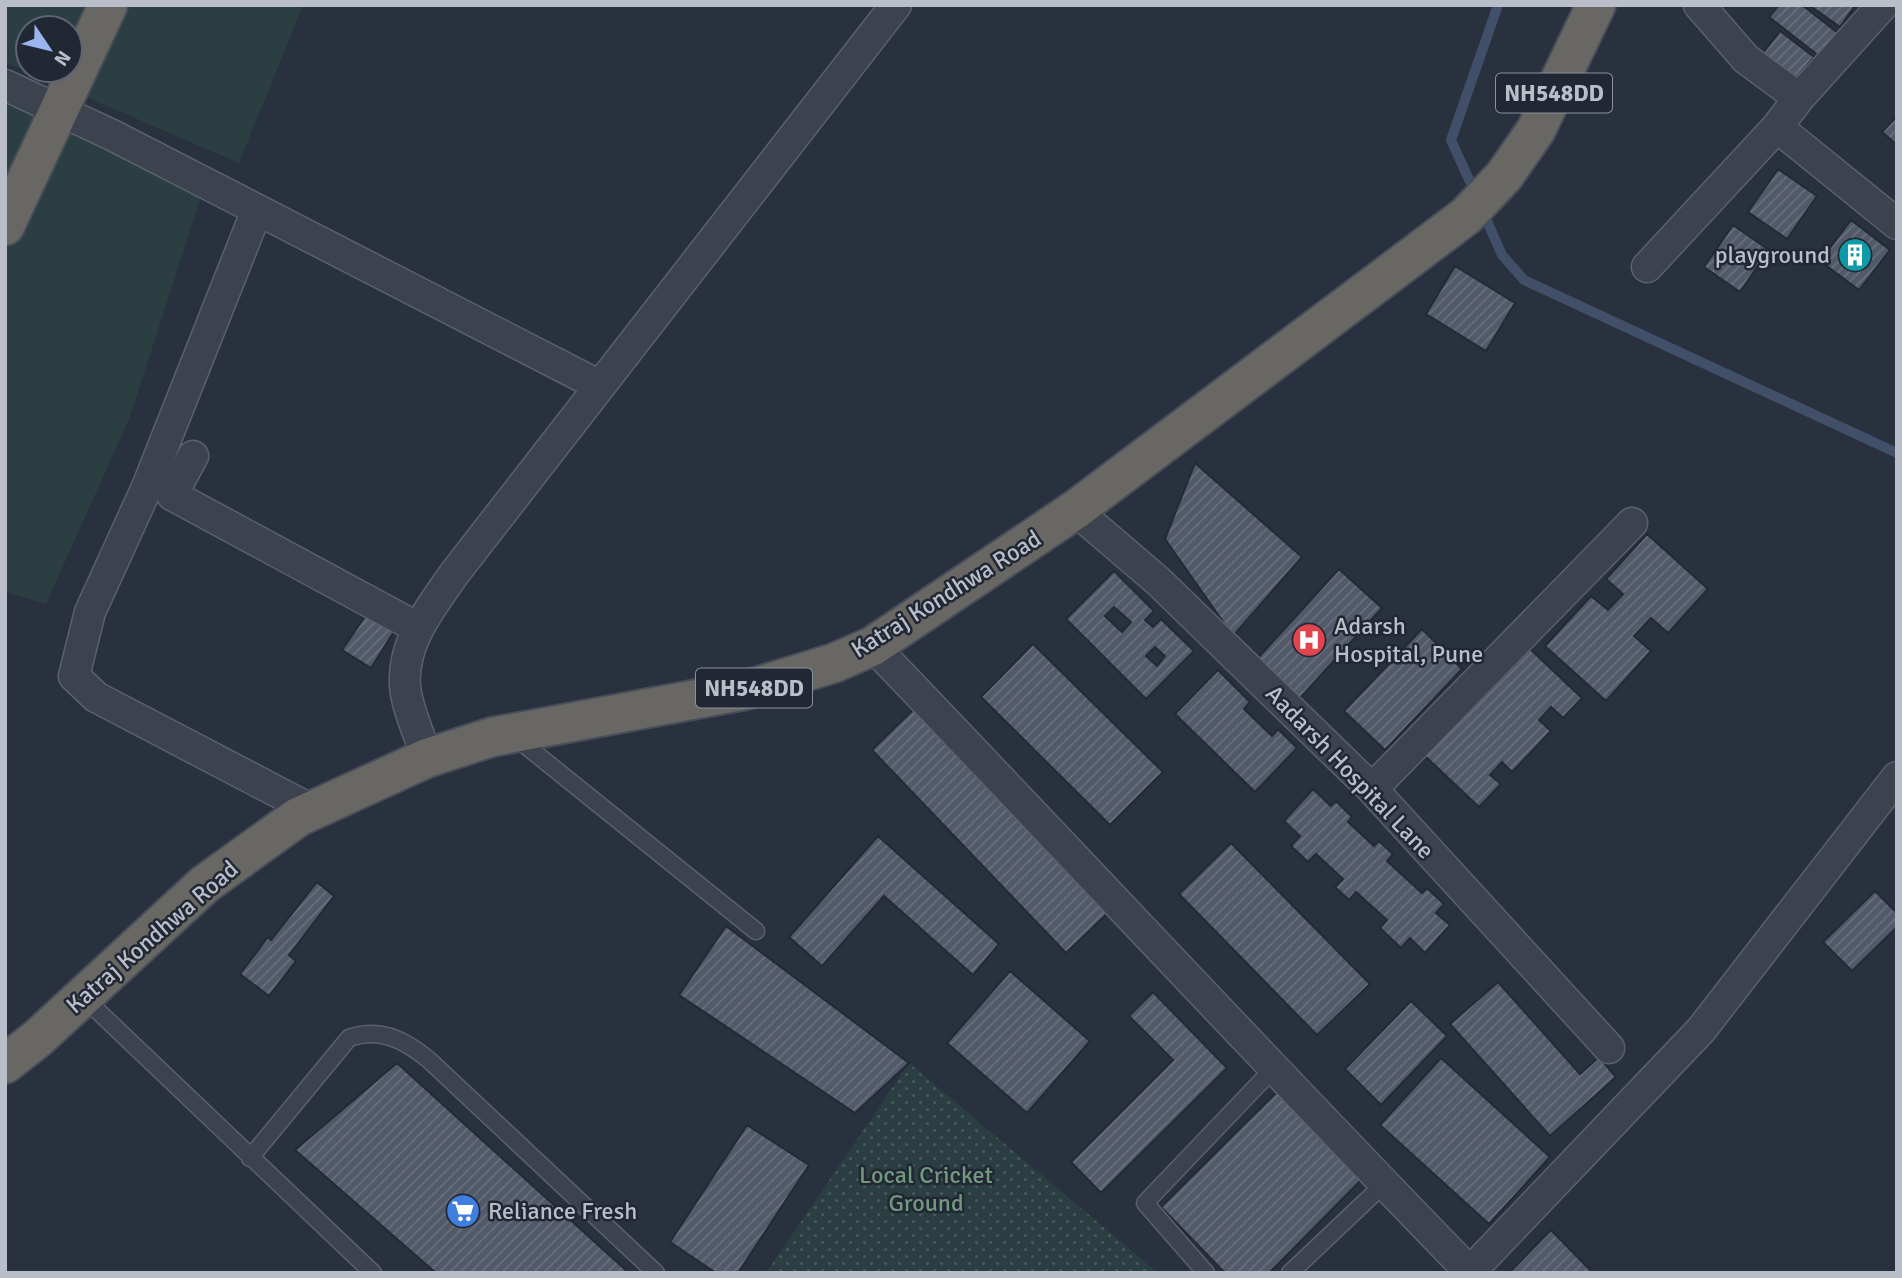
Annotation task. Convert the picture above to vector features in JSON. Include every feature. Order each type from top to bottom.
[{"type":"highway","points":[[5,226],[108,5]]},
{"type":"highway","name":"Katraj Kondhwa Road","points":[[5,1063],[38,1038],[205,884],[298,817],[312,810],[427,758],[510,733],[746,690],[834,663],[873,646],[1075,510],[1466,216],[1504,176],[1536,130],[1597,5]]},
{"type":"street","points":[[427,758],[405,688],[406,654],[418,628],[454,575],[897,5]]},
{"type":"street","points":[[1699,5],[1746,59],[1799,98]]},
{"type":"street","points":[[1647,267],[1777,127],[1799,98],[1883,5]]},
{"type":"street","points":[[5,85],[257,210],[600,386]]},
{"type":"street","points":[[1777,127],[1897,224]]},
{"type":"street","points":[[257,210],[147,487],[90,612],[74,676],[96,696],[312,810]]},
{"type":"street","points":[[192,456],[173,495],[418,628]]},
{"type":"street","name":"Aadarsh Hospital Lane","points":[[1075,510],[1158,581],[1371,789],[1609,1048]]},
{"type":"street","points":[[1371,789],[1632,523]]},
{"type":"street","points":[[873,646],[1089,870],[1273,1069],[1470,1272],[1701,1030],[1897,777]]},
{"type":"lane","points":[[510,733],[756,931]]},
{"type":"lane","points":[[82,996],[373,1273]]},
{"type":"lane","points":[[250,1158],[349,1038],[367,1032],[388,1036],[409,1044],[429,1059],[656,1273]]},
{"type":"lane","points":[[1206,1273],[1145,1203],[1273,1069]]},
{"type":"lane","points":[[1290,1273],[1384,1184]]},
{"type":"green space","points":[[5,5],[303,5],[239,163],[56,84],[84,84],[84,14],[14,14],[14,66],[5,62]]},
{"type":"green space","points":[[5,96],[203,190],[130,417],[46,604],[5,592]]},
{"type":"green space","name":"Local Cricket Ground","points":[[909,1063],[1158,1273],[766,1273]]},
{"type":"building","points":[[1779,5],[1802,5],[1838,33],[1819,56],[1769,17]]},
{"type":"building","points":[[1809,5],[1851,5],[1854,7],[1840,27]]},
{"type":"building","points":[[1780,31],[1814,57],[1792,84],[1759,58]]},
{"type":"building","points":[[1897,116],[1897,145],[1882,132]]},
{"type":"building","points":[[1778,169],[1817,196],[1787,239],[1748,212]]},
{"type":"building","name":"playground","points":[[1851,220],[1890,250],[1859,290],[1820,261]]},
{"type":"building","points":[[1733,225],[1769,250],[1740,292],[1704,267]]},
{"type":"building","points":[[1455,266],[1515,303],[1486,351],[1426,314]]},
{"type":"building","points":[[1195,463],[1302,557],[1233,636],[1165,539]]},
{"type":"building","points":[[1647,534],[1708,589],[1668,633],[1651,618],[1634,636],[1651,651],[1606,701],[1545,646],[1591,596],[1608,610],[1623,594],[1606,579]]},
{"type":"building","points":[[1339,569],[1382,608],[1300,698],[1257,659]]},
{"type":"building","points":[[1114,571],[1154,611],[1145,620],[1153,627],[1161,619],[1194,651],[1146,699],[1066,619]],"holes":[[[1114,607],[1131,622],[1122,632],[1105,616]],[[1155,647],[1165,656],[1157,666],[1146,656]]]},
{"type":"building","points":[[368,612],[395,630],[371,668],[342,650]]},
{"type":"building","points":[[1422,629],[1462,669],[1385,750],[1344,711]]},
{"type":"building","points":[[1033,644],[1163,772],[1110,825],[981,697]]},
{"type":"building","points":[[1528,647],[1582,698],[1563,718],[1551,707],[1539,720],[1551,731],[1512,772],[1502,762],[1490,775],[1501,784],[1479,807],[1425,756]]},
{"type":"building","points":[[1218,670],[1250,702],[1244,709],[1272,736],[1278,729],[1297,748],[1255,792],[1175,714]]},
{"type":"building","points":[[919,704],[1113,908],[1066,953],[872,750]]},
{"type":"building","points":[[1313,789],[1331,806],[1336,801],[1352,817],[1348,822],[1374,846],[1379,841],[1393,854],[1387,861],[1422,893],[1427,888],[1444,904],[1436,913],[1450,925],[1425,953],[1410,938],[1401,948],[1380,928],[1387,920],[1356,892],[1349,900],[1335,887],[1343,879],[1316,854],[1308,862],[1291,846],[1300,836],[1284,821]]},
{"type":"building","points":[[878,836],[999,944],[973,975],[884,896],[822,966],[789,937]]},
{"type":"building","points":[[1231,843],[1370,984],[1317,1035],[1179,894]]},
{"type":"building","points":[[317,882],[334,896],[289,955],[296,961],[269,996],[240,974],[268,937],[271,940]]},
{"type":"building","points":[[1875,891],[1897,913],[1897,927],[1852,971],[1823,942]]},
{"type":"building","points":[[726,926],[909,1063],[855,1113],[679,995]]},
{"type":"building","points":[[1010,971],[1090,1041],[1027,1113],[947,1043]]},
{"type":"building","points":[[1498,982],[1580,1074],[1599,1057],[1616,1077],[1550,1136],[1450,1024]]},
{"type":"building","points":[[1153,992],[1227,1068],[1101,1193],[1071,1162],[1173,1060],[1129,1016]]},
{"type":"building","points":[[1411,1001],[1447,1036],[1381,1105],[1345,1069]]},
{"type":"building","points":[[1441,1058],[1550,1157],[1489,1224],[1380,1125]]},
{"type":"building","name":"Reliance Fresh","points":[[397,1063],[629,1273],[436,1273],[295,1150]]},
{"type":"building","points":[[1277,1092],[1363,1178],[1269,1273],[1225,1273],[1161,1207]]},
{"type":"building","points":[[747,1125],[809,1165],[738,1273],[716,1273],[670,1242]]},
{"type":"building","points":[[1551,1230],[1593,1273],[1510,1272]]},
{"type":"waterway","points":[[1476,195],[1451,140],[1498,5]]},
{"type":"waterway","points":[[1483,212],[1502,255],[1524,280],[1897,453]]},
{"type":"place","name":"playground","points":[[1855,255]]},
{"type":"place","name":"Adarsh Hospital, Pune","points":[[1309,640]]},
{"type":"place","name":"Reliance Fresh","points":[[463,1211]]}]
